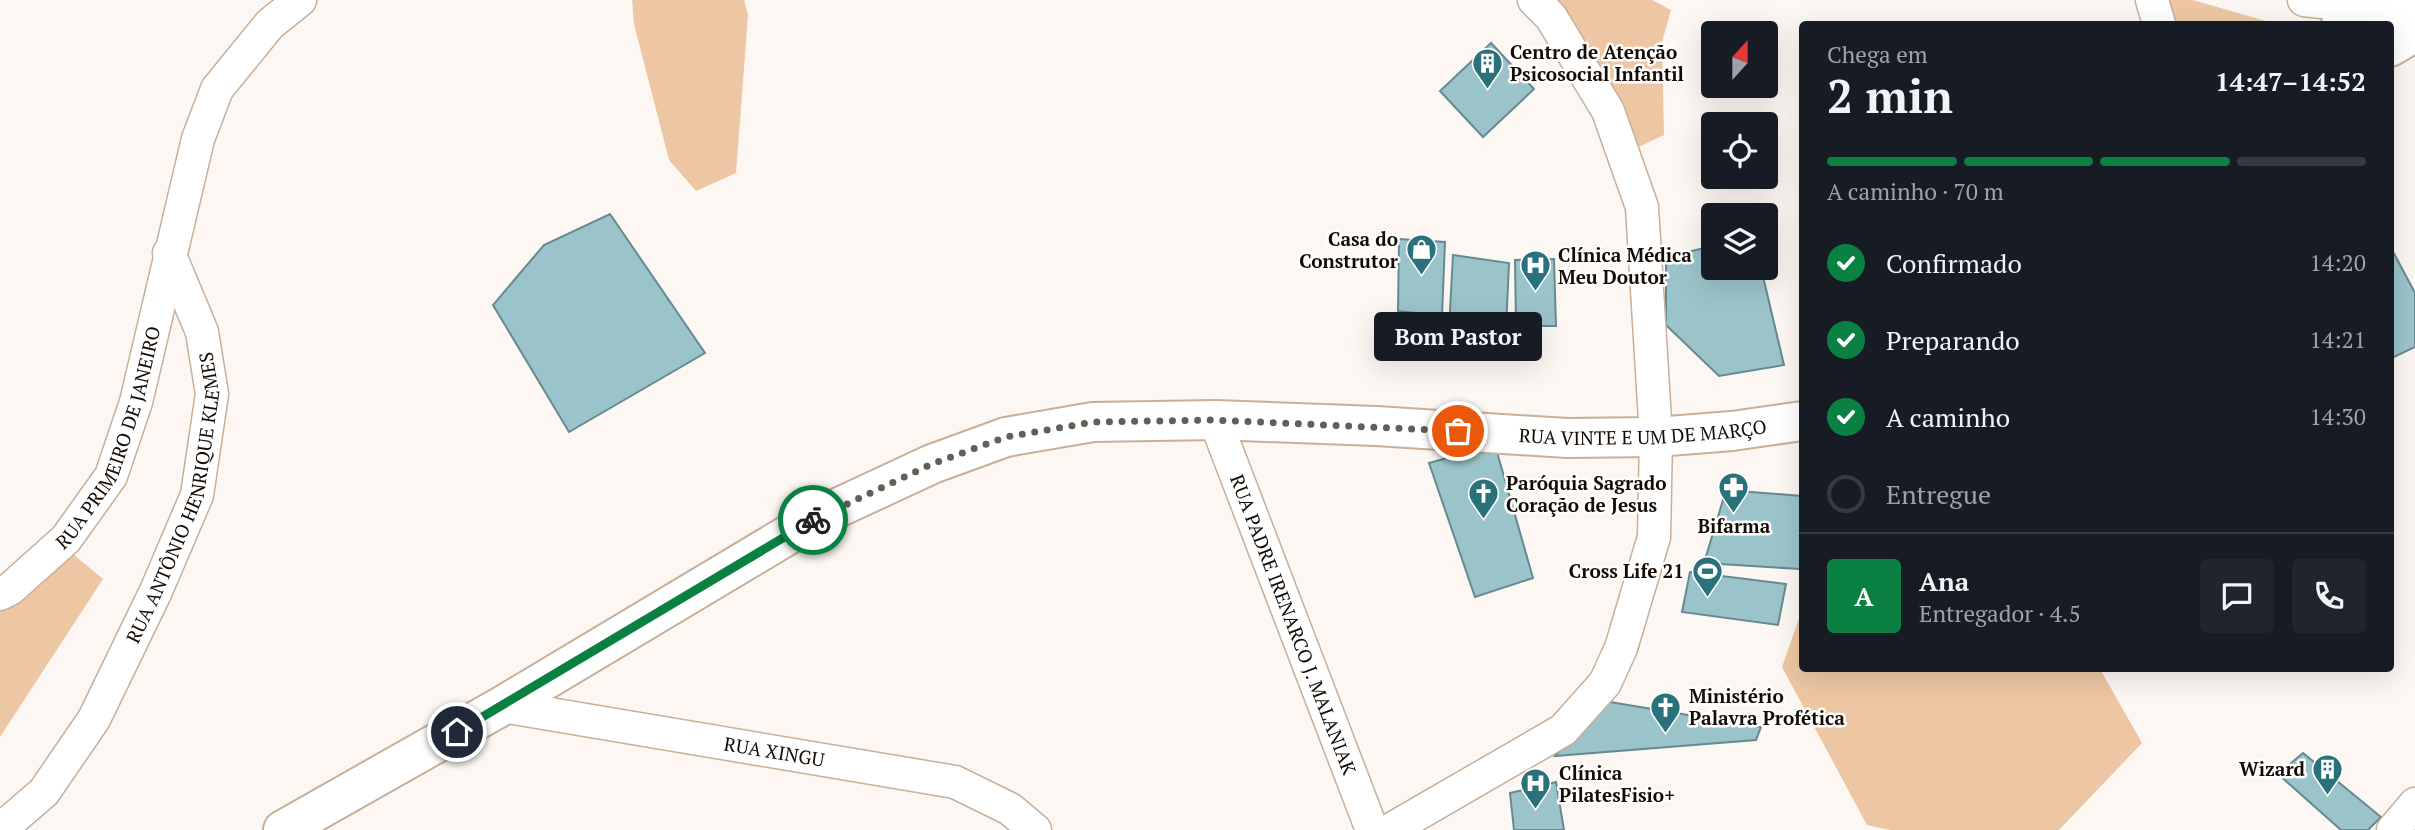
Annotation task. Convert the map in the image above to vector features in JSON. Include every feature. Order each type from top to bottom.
[{"type":"main road","points":[[2394,45],[2415,32]]},
{"type":"main road","name":"RUA VINTE E UM DE MARÇO","points":[[283,830],[502,706],[818,517],[932,464],[1006,437],[1093,422],[1214,420],[1376,426],[1567,438],[1656,437],[1732,431],[1799,421]]},
{"type":"street","points":[[169,253],[198,139],[217,89],[270,23],[300,0]]},
{"type":"street","points":[[1390,830],[1563,730],[1605,683],[1621,648],[1654,537],[1656,437],[1642,207],[1608,111],[1550,17],[1534,0]]},
{"type":"street","points":[[2152,0],[2158,21]]},
{"type":"street","points":[[2304,0],[2347,10],[2415,9]]},
{"type":"street","name":"RUA PRIMEIRO DE JANEIRO","points":[[0,594],[10,589],[66,538],[111,476],[136,402],[169,253]]},
{"type":"street","name":"RUA ANTÔNIO HENRIQUE KLEMES","points":[[0,830],[44,792],[94,719],[156,591],[197,495],[212,394],[202,332],[169,253]]},
{"type":"street","name":"RUA PADRE IRENARCO J. MALANIAK","points":[[1214,420],[1372,830]]},
{"type":"street","name":"RUA XINGU","points":[[502,706],[955,782],[1010,809],[1035,830]]},
{"type":"street","points":[[2393,830],[2415,804]]},
{"type":"shaded area","points":[[632,0],[744,0],[748,15],[736,173],[696,191],[669,160],[634,24]]},
{"type":"shaded area","points":[[1549,0],[1652,0],[1671,10],[1662,42],[1664,135],[1632,150]]},
{"type":"shaded area","points":[[2168,0],[2193,0],[2266,21],[2172,21]]},
{"type":"shaded area","points":[[73,554],[103,579],[0,737],[0,609]]},
{"type":"shaded area","points":[[1799,619],[1799,672],[2102,672],[2142,743],[2059,830],[1890,830],[1867,825],[1782,667]]},
{"type":"building","name":"Centro de Atenção Psicosocial Infantil","points":[[1491,43],[1534,89],[1483,137],[1440,91]]},
{"type":"building","points":[[610,214],[705,353],[569,432],[493,305],[544,245]]},
{"type":"building","name":"Casa do Construtor","points":[[1399,239],[1445,242],[1442,316],[1398,311]]},
{"type":"building","points":[[1701,249],[1701,280],[1764,280],[1784,365],[1719,376],[1666,325],[1666,257]]},
{"type":"building","points":[[2394,254],[2415,293],[2415,347],[2394,357]]},
{"type":"building","points":[[1453,255],[1509,263],[1505,352],[1485,353],[1449,329]]},
{"type":"building","name":"Clínica Médica Meu Doutor","points":[[1554,259],[1556,326],[1516,326],[1515,260]]},
{"type":"building","name":"Paróquia Sagrado Coração de Jesus","points":[[1495,445],[1533,578],[1475,597],[1429,463]]},
{"type":"building","points":[[1726,490],[1799,496],[1799,569],[1704,563]]},
{"type":"building","points":[[1690,572],[1786,584],[1778,625],[1682,612]]},
{"type":"building","name":"Ministério Palavra Profética","points":[[1604,701],[1761,727],[1756,740],[1555,756]]},
{"type":"building","name":"Wizard","points":[[2303,753],[2381,817],[2368,830],[2341,830],[2278,774]]},
{"type":"building","name":"Clínica PilatesFisio+","points":[[1556,782],[1564,830],[1514,830],[1510,793]]},
{"type":"way so far","points":[[813,520],[932,464],[1006,437],[1093,422],[1214,420],[1458,431]]},
{"type":"place","name":"Centro de Atenção Psicosocial Infantil","points":[[1487,90]]},
{"type":"place","name":"Casa do Construtor","points":[[1421,277]]},
{"type":"place","name":"Clínica Médica Meu Doutor","points":[[1535,293]]},
{"type":"place","name":"Bom Pastor","points":[[1458,431]]},
{"type":"place","name":"Bifarma","points":[[1734,514]]},
{"type":"place","name":"Paróquia Sagrado Coração de Jesus","points":[[1483,521]]},
{"type":"place","name":"Cross Life 21","points":[[1707,598]]},
{"type":"place","name":"Ministério Palavra Profética","points":[[1666,734]]},
{"type":"place","name":"Wizard","points":[[2328,796]]},
{"type":"place","name":"Clínica PilatesFisio+","points":[[1536,811]]},
{"type":"route","points":[[457,732],[813,520]]}]
